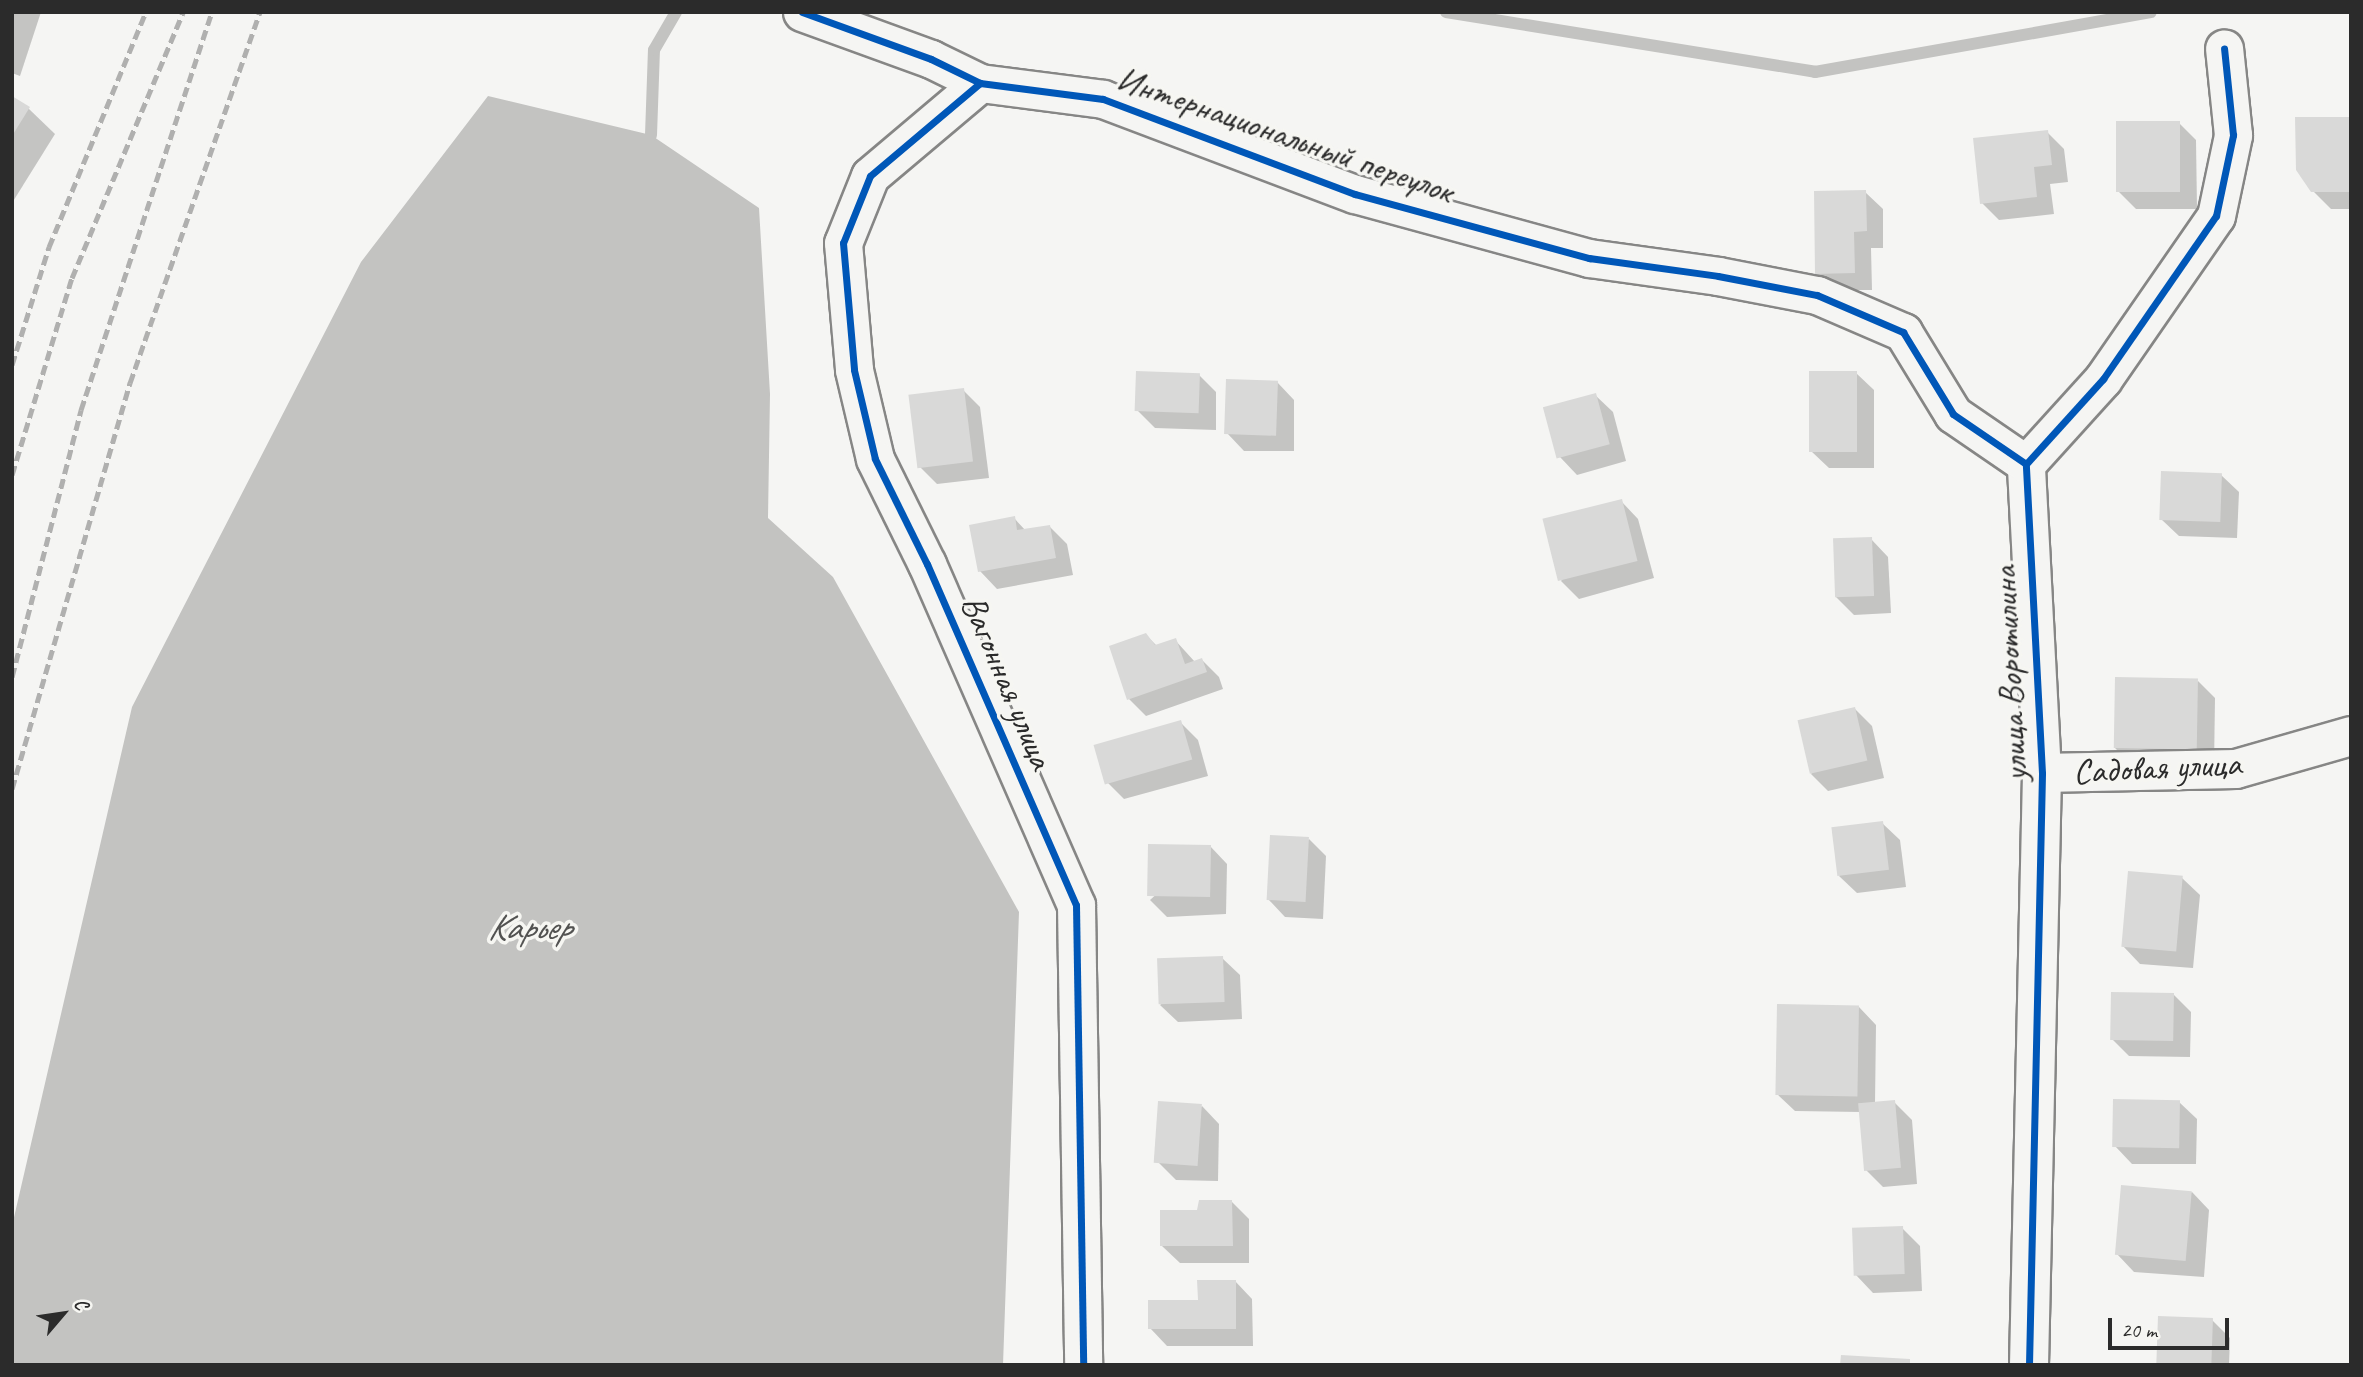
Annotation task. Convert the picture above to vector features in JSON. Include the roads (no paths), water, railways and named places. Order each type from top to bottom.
[{"type":"street","name":"Интернациональный переулок","points":[[802,12],[931,59],[979,83],[1103,99],[1356,194],[1589,258],[1718,276],[1817,295],[1903,332],[1953,414],[2026,464]]},
{"type":"street","points":[[2026,464],[2103,379],[2216,216],[2233,135],[2224,48]]},
{"type":"street","name":"Вагонная улица","points":[[979,83],[870,176],[843,243],[854,370],[875,459],[928,564],[1076,905],[1083,1365]]},
{"type":"street","name":"улица Воротилина","points":[[2026,464],[2042,773],[2029,1365]]},
{"type":"street","name":"Садовая улица","points":[[2042,773],[2236,769],[2351,736]]},
{"type":"water","name":"Карьер","points":[[488,96],[651,135],[759,208],[770,394],[768,518],[833,577],[1019,912],[1003,1365],[12,1365],[12,1226],[132,707],[361,262]]},
{"type":"waterway","points":[[651,135],[654,50],[676,12]]},
{"type":"waterway","points":[[1446,12],[1815,72],[2151,12]]},
{"type":"railway","points":[[12,365],[49,247],[146,12]]},
{"type":"railway","points":[[12,475],[72,278],[183,12]]},
{"type":"railway","points":[[12,677],[81,410],[212,12]]},
{"type":"railway","points":[[12,789],[130,383],[260,12]]}]
